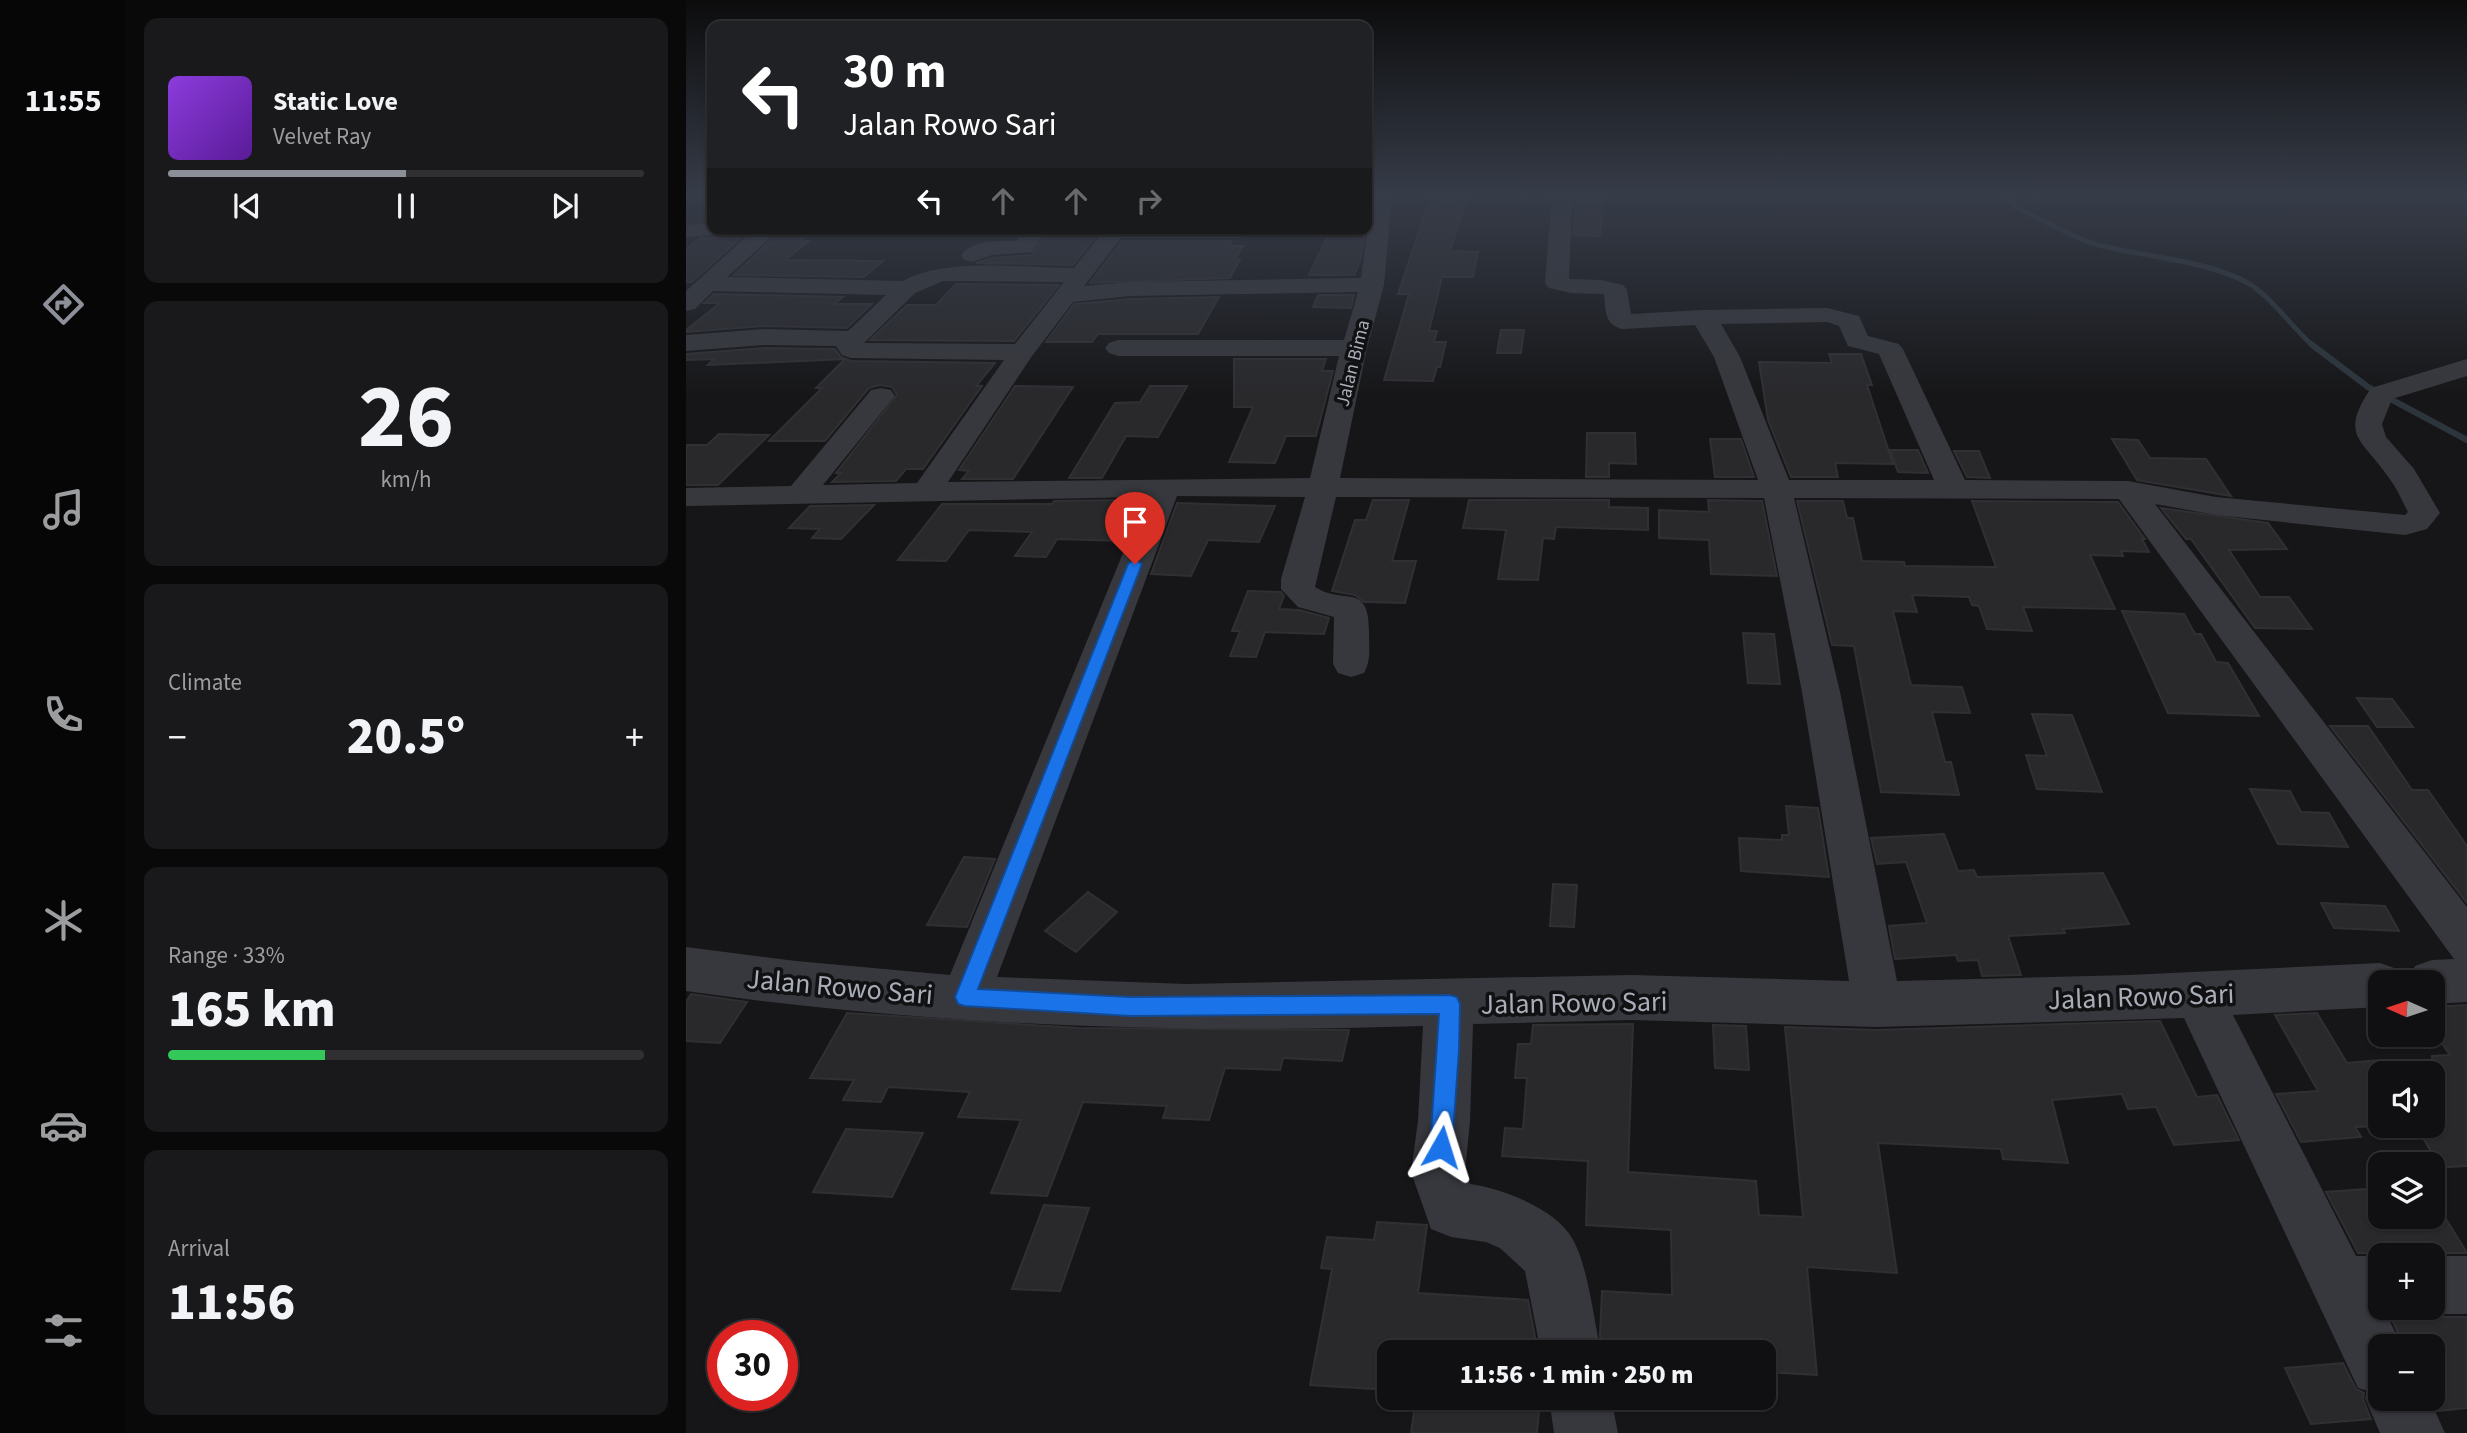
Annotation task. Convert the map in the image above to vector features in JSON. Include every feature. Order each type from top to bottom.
[{"type":"street","points":[[686,304],[728,263]]},
{"type":"street","points":[[949,274],[963,263]]},
{"type":"street","points":[[926,492],[1022,352],[1091,263]]},
{"type":"street","name":"Jalan Bima","points":[[1351,664],[1352,613],[1342,605],[1310,601],[1298,589],[1298,579],[1323,488],[1354,348],[1372,285],[1374,263]]},
{"type":"street","points":[[1559,263],[1558,283],[1567,286],[1600,285],[1615,290],[1619,319],[1623,322],[1702,317],[1826,315],[1850,321],[1859,343],[1882,345],[1890,349],[1953,488]]},
{"type":"street","points":[[1022,352],[851,351],[848,345],[906,288],[925,278],[949,274],[1131,289],[1372,285]]},
{"type":"street","points":[[706,284],[906,288]]},
{"type":"street","points":[[1702,317],[1715,333],[1727,357],[1777,489],[1821,692],[1877,1004]]},
{"type":"street","points":[[686,343],[764,337],[852,339]]},
{"type":"street","points":[[1118,348],[1354,348]]},
{"type":"street","points":[[686,497],[1165,487],[2128,490],[2216,506],[2411,524],[2424,513],[2403,475],[2372,439],[2368,425],[2376,403],[2467,367]]},
{"type":"street","points":[[799,495],[881,396]]},
{"type":"street","points":[[965,997],[1165,487]]},
{"type":"street","points":[[2128,490],[2466,951],[2445,970]]},
{"type":"street","name":"Jalan Rowo Sari","points":[[686,969],[826,986],[1130,1006],[1450,1004],[1599,998],[1877,1004],[2197,995],[2368,986]]},
{"type":"street","points":[[2197,995],[2360,1285],[2372,1334]]},
{"type":"street","points":[[1450,1004],[1447,1085],[1437,1172],[1451,1209],[1486,1214],[1520,1228],[1551,1256],[1568,1340]]},
{"type":"street","points":[[2445,1285],[2467,1285]]},
{"type":"street","points":[[1582,1410],[1586,1433]]},
{"type":"street","points":[[2402,1411],[2413,1433]]},
{"type":"building","points":[[686,263],[713,263],[692,282],[686,282]]},
{"type":"building","points":[[747,263],[881,263],[864,277],[734,275]]},
{"type":"building","points":[[976,263],[1075,263],[1073,265]]},
{"type":"building","points":[[1105,263],[1238,263],[1230,278],[1090,283]]},
{"type":"building","points":[[1315,263],[1359,263],[1354,275],[1309,275]]},
{"type":"building","points":[[1408,263],[1476,263],[1473,277],[1442,277],[1429,331],[1437,331],[1434,342],[1446,342],[1440,367],[1437,367],[1433,381],[1384,380],[1409,294],[1398,294]]},
{"type":"building","points":[[956,284],[1059,285],[1014,341],[870,340],[907,305],[936,305]]},
{"type":"building","points":[[714,294],[843,297],[834,304],[872,304],[847,328],[764,326],[686,332],[720,303],[704,303]]},
{"type":"building","points":[[1318,295],[1354,295],[1351,308],[1313,307]]},
{"type":"building","points":[[1219,297],[1198,334],[1098,334],[1092,342],[1046,342],[1074,304],[1131,299]]},
{"type":"building","points":[[1501,330],[1524,330],[1521,353],[1497,353]]},
{"type":"building","points":[[764,348],[835,349],[841,357],[851,361],[995,363],[976,386],[982,386],[923,469],[906,469],[896,481],[832,482],[841,473],[836,473],[897,395],[892,387],[880,385],[869,388],[825,441],[769,441],[822,388],[816,388],[845,359],[708,365],[714,359],[686,360],[686,354]]},
{"type":"building","points":[[1829,354],[1861,354],[1872,385],[1867,385],[1893,464],[1835,463],[1838,477],[1791,477],[1768,420],[1759,362],[1832,363]]},
{"type":"building","points":[[1234,359],[1326,359],[1322,371],[1333,371],[1316,436],[1286,436],[1275,463],[1229,462],[1253,407],[1234,407]]},
{"type":"building","points":[[1015,386],[1073,387],[1013,479],[962,479],[969,471],[959,470]]},
{"type":"building","points":[[1150,386],[1187,386],[1158,437],[1126,436],[1102,478],[1069,478],[1115,403],[1140,402]]},
{"type":"building","points":[[1587,433],[1635,433],[1636,464],[1609,463],[1609,477],[1586,477]]},
{"type":"building","points":[[719,434],[769,435],[718,485],[686,485],[686,445],[707,445]]},
{"type":"building","points":[[1710,439],[1741,439],[1754,477],[1715,477]]},
{"type":"building","points":[[2112,439],[2138,440],[2150,458],[2206,459],[2231,496],[2137,480]]},
{"type":"building","points":[[1890,450],[1918,450],[1928,473],[1898,472]]},
{"type":"building","points":[[1954,451],[1979,451],[1990,478],[1967,477]]},
{"type":"building","points":[[1373,500],[1409,500],[1392,561],[1416,561],[1405,603],[1364,602],[1355,595],[1332,591],[1355,520],[1366,520]]},
{"type":"building","points":[[1469,500],[1609,500],[1609,507],[1648,508],[1648,530],[1556,527],[1554,539],[1543,538],[1538,580],[1498,579],[1506,530],[1463,528]]},
{"type":"building","points":[[1708,500],[1762,501],[1777,576],[1711,574],[1709,540],[1659,538],[1659,510],[1709,512]]},
{"type":"building","points":[[1054,501],[1141,502],[1125,541],[1057,539],[1046,557],[1015,556],[1032,532],[969,530],[946,561],[898,560],[942,504],[1052,504]]},
{"type":"building","points":[[1797,501],[1843,501],[1847,518],[1853,518],[1862,561],[1904,562],[1905,566],[1996,567],[1972,501],[2118,502],[2145,539],[2142,539],[2149,552],[2121,551],[2123,556],[2090,555],[2115,609],[2023,607],[2032,631],[1987,629],[1979,606],[1972,605],[1969,597],[1912,595],[1917,612],[1893,611],[1911,685],[1962,687],[1970,713],[1932,712],[1945,762],[1951,762],[1959,795],[1881,792],[1854,646],[1832,645]]},
{"type":"building","points":[[1177,503],[1275,506],[1259,542],[1208,540],[1191,576],[1151,574]]},
{"type":"building","points":[[874,505],[841,539],[812,538],[820,529],[789,528],[810,506]]},
{"type":"building","points":[[2161,508],[2268,523],[2287,549],[2229,550],[2260,597],[2289,597],[2312,629],[2255,628],[2191,539],[2186,539]]},
{"type":"building","points":[[1248,591],[1281,592],[1284,596],[1279,609],[1299,610],[1329,618],[1324,634],[1265,632],[1256,657],[1230,656],[1240,631],[1232,631]]},
{"type":"building","points":[[2122,611],[2184,614],[2195,634],[2201,634],[2216,662],[2228,663],[2259,716],[2168,713]]},
{"type":"building","points":[[1743,633],[1774,634],[1780,684],[1748,683]]},
{"type":"building","points":[[2357,698],[2392,699],[2413,727],[2377,727]]},
{"type":"building","points":[[2032,714],[2072,715],[2102,792],[2037,789],[2026,755],[2047,756]]},
{"type":"building","points":[[2330,726],[2368,726],[2412,790],[2428,790],[2467,846],[2467,903]]},
{"type":"building","points":[[2250,789],[2290,791],[2301,812],[2329,813],[2348,847],[2278,844]]},
{"type":"building","points":[[1786,806],[1818,808],[1829,877],[1741,871],[1739,838],[1782,840],[1782,835],[1789,835]]},
{"type":"building","points":[[1944,834],[1958,871],[1974,870],[1977,877],[2103,873],[2129,924],[2063,929],[2065,933],[2008,936],[2021,975],[1982,976],[1978,960],[1958,961],[1956,955],[1895,959],[1889,926],[1927,923],[1906,862],[1877,864],[1871,838]]},
{"type":"building","points":[[964,857],[995,859],[967,927],[927,925]]},
{"type":"building","points":[[1553,884],[1577,885],[1574,927],[1550,926]]},
{"type":"building","points":[[1088,892],[1117,912],[1076,952],[1045,931]]},
{"type":"building","points":[[2321,903],[2385,906],[2399,931],[2334,928]]},
{"type":"building","points":[[691,994],[747,1002],[720,1043],[686,1041],[686,1002]]},
{"type":"building","points":[[2467,1005],[2467,1166],[2445,1167],[2445,1152],[2431,1152],[2423,1138],[2445,1138],[2445,1061],[2432,1061],[2432,1056],[2450,1055],[2444,1047],[2445,1006]]},
{"type":"building","points":[[847,1013],[1079,1028],[1349,1030],[1342,1061],[1283,1058],[1280,1070],[1225,1068],[1209,1120],[1163,1118],[1167,1106],[1083,1102],[1047,1196],[991,1193],[1021,1120],[958,1117],[970,1092],[888,1087],[881,1102],[843,1100],[854,1080],[810,1078]]},
{"type":"building","points":[[2317,1013],[2347,1063],[2368,1061],[2368,1126],[2355,1127],[2361,1137],[2301,1142],[2276,1094],[2318,1091],[2275,1015]]},
{"type":"building","points":[[2160,1021],[2197,1097],[2217,1095],[2239,1140],[2174,1145],[2156,1107],[2128,1109],[2122,1094],[2052,1100],[2068,1163],[2003,1159],[2001,1149],[1878,1143],[1897,1273],[1807,1267],[1817,1375],[1776,1373],[1776,1340],[1601,1340],[1602,1291],[1672,1295],[1671,1230],[1586,1225],[1588,1161],[1502,1156],[1505,1128],[1523,1129],[1527,1078],[1515,1078],[1518,1044],[1531,1044],[1533,1025],[1633,1024],[1628,1172],[1756,1181],[1759,1215],[1803,1217],[1785,1027],[1877,1030]]},
{"type":"building","points":[[1713,1025],[1746,1026],[1749,1070],[1715,1068]]},
{"type":"building","points":[[846,1129],[923,1133],[892,1197],[813,1192]]},
{"type":"building","points":[[2368,1189],[2368,1229],[2445,1229],[2445,1218],[2467,1253],[2445,1253],[2445,1243],[2368,1243],[2368,1253],[2358,1253],[2326,1192]]},
{"type":"building","points":[[1044,1205],[1089,1208],[1060,1291],[1012,1289]]},
{"type":"building","points":[[1377,1222],[1427,1225],[1418,1293],[1528,1300],[1536,1340],[1377,1340],[1377,1389],[1310,1385],[1332,1269],[1321,1268],[1327,1237],[1374,1240]]},
{"type":"building","points":[[2445,1317],[2467,1317],[2467,1408],[2445,1410],[2445,1334],[2399,1334],[2392,1320],[2445,1320]]},
{"type":"building","points":[[2343,1363],[2356,1389],[2364,1393],[2363,1399],[2371,1419],[2311,1424],[2285,1368]]},
{"type":"building","points":[[1414,1410],[1539,1410],[1537,1433],[1411,1433]]},
{"type":"waterway","points":[[2188,263],[2231,275],[2256,288],[2311,344]]},
{"type":"waterway","points":[[2311,344],[2368,387],[2467,440]]},
{"type":"route","points":[[1135,564],[965,997],[1130,1006],[1450,1004],[1441,1147]]}]
